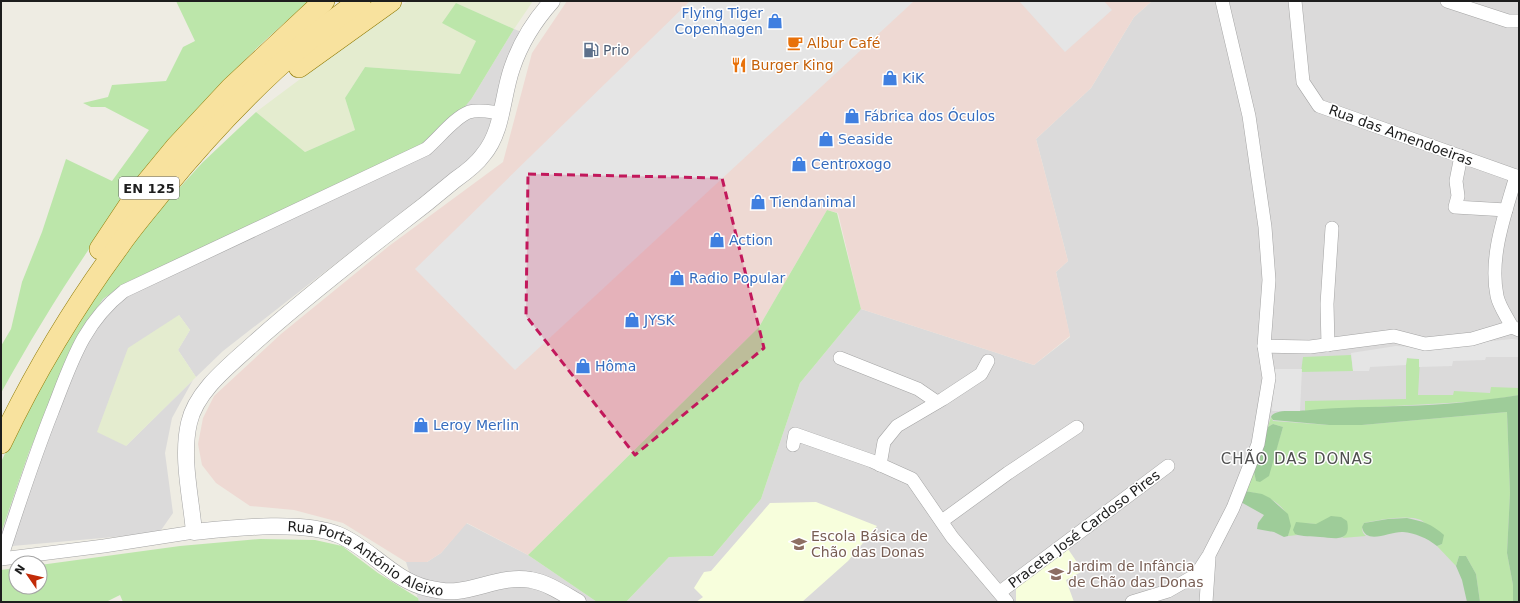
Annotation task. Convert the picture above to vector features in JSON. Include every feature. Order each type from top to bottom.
[{"type":"main road","points":[[56,317],[134,198],[176,148],[231,88],[324,1]]},
{"type":"main road","name":"EN 125","points":[[1,417],[56,317],[135,205],[216,113],[265,67],[347,1]]},
{"type":"main road","name":"EN 125","points":[[1,443],[24,397],[89,287],[129,232],[195,151],[231,112],[271,73],[360,1]]},
{"type":"main road","points":[[89,287],[231,126],[274,86],[324,48],[391,1]]},
{"type":"street","points":[[501,113],[481,110],[469,112],[462,116],[426,149],[124,291],[107,304],[94,320],[81,341],[67,374],[29,470],[1,559],[104,546],[194,532],[187,468],[186,441],[189,422],[197,402],[233,362],[324,282],[433,199],[484,155],[493,141],[501,113],[512,69],[520,48],[534,25],[552,1]]},
{"type":"street","points":[[1132,602],[1168,591],[1196,575],[1209,555],[1233,508],[1258,444],[1269,378],[1264,346],[1269,280],[1266,227],[1249,116],[1222,1]]},
{"type":"street","name":"Rua das Amendoeiras","points":[[1295,1],[1303,82],[1319,106],[1518,177]]},
{"type":"street","points":[[1447,1],[1508,21],[1519,21]]},
{"type":"street","points":[[1461,156],[1456,181],[1458,196],[1455,207],[1506,210]]},
{"type":"street","points":[[1264,346],[1328,345],[1394,336],[1425,344],[1472,339],[1515,328],[1497,297],[1495,260],[1506,210],[1518,177]]},
{"type":"street","points":[[1328,345],[1327,304],[1332,228]]},
{"type":"street","points":[[840,358],[918,389],[937,402]]},
{"type":"street","points":[[880,465],[884,442],[897,426],[981,374],[988,361]]},
{"type":"street","points":[[942,521],[1008,473],[1077,427]]},
{"type":"street","points":[[793,445],[795,434],[880,465],[912,479],[952,537],[1003,597]]},
{"type":"street","name":"Praceta José Cardoso Pires","points":[[1003,597],[1168,466]]},
{"type":"street","name":"Rua Porta António Aleixo","points":[[194,532],[229,528],[304,528],[339,535],[403,578],[426,588],[456,596],[505,580],[531,580],[560,591],[578,602]]},
{"type":"street","points":[[1206,602],[1209,555]]},
{"type":"highlighted area","points":[[528,174],[722,178],[764,348],[635,455],[526,316]]},
{"type":"shaded area","points":[[408,1],[533,1],[514,29],[456,3],[476,41],[460,74],[365,67],[345,98],[355,130],[305,152],[256,112],[378,21]]},
{"type":"shaded area","points":[[567,1],[1152,1],[1134,17],[1091,88],[1036,139],[1068,261],[1056,272],[1070,336],[1034,365],[861,309],[838,213],[827,210],[759,327],[528,555],[467,523],[441,553],[427,562],[406,562],[343,523],[294,510],[250,506],[216,483],[202,465],[198,444],[203,418],[214,396],[281,334],[389,246],[503,162],[532,53]]},
{"type":"shaded area","points":[[690,1],[914,1],[515,370],[415,269]]},
{"type":"shaded area","points":[[1019,1],[1104,1],[1112,10],[1065,52]]},
{"type":"shaded area","points":[[1152,1],[1519,1],[1519,602],[626,602],[669,557],[713,556],[761,499],[800,383],[861,309],[1034,365],[1070,337],[1056,272],[1068,261],[1036,139],[1091,88],[1134,17]]},
{"type":"shaded area","points":[[514,29],[524,33],[505,71],[486,137],[471,158],[223,351],[196,377],[178,350],[190,330],[179,315],[126,446],[193,380],[172,418],[165,453],[173,513],[159,533],[1,547],[1,533],[29,452],[83,329],[103,299],[127,282],[472,98]]},
{"type":"shaded area","points":[[179,315],[190,330],[178,350],[196,377],[126,446],[97,432],[128,348]]},
{"type":"shaded area","points":[[1512,339],[1519,340],[1519,357],[1486,357],[1485,360],[1453,361],[1452,366],[1419,367],[1419,359],[1407,358],[1406,365],[1370,367],[1369,371],[1353,371],[1351,353],[1396,346],[1421,348]]},
{"type":"shaded area","points":[[1274,369],[1302,369],[1300,411],[1272,411]]},
{"type":"shaded area","name":"Escola Básica de Chão das Donas","points":[[816,502],[877,526],[848,561],[802,602],[696,602],[703,597],[694,588],[704,572],[711,571],[770,503]]},
{"type":"shaded area","points":[[466,523],[528,555],[597,602],[419,602],[406,562],[427,562],[441,553]]},
{"type":"shaded area","name":"Jardim de Infância de Chão das Donas","points":[[1068,549],[1083,571],[1066,580],[1074,602],[1016,602],[1016,587]]},
{"type":"green space","points":[[176,1],[310,1],[263,43],[218,87],[176,134],[137,182],[65,285],[1,393],[1,346],[11,329],[22,282],[42,232],[66,159],[112,181],[149,130],[105,107],[91,107],[83,103],[108,97],[112,85],[166,81],[183,47],[195,41]]},
{"type":"green space","points":[[456,3],[514,29],[472,98],[445,131],[415,152],[127,282],[103,299],[83,329],[29,452],[1,533],[1,462],[31,399],[93,293],[154,216],[202,163],[256,112],[305,152],[355,130],[345,98],[365,67],[460,74],[476,41],[442,23]]},
{"type":"green space","points":[[827,210],[837,213],[861,309],[800,383],[761,499],[713,556],[669,557],[626,602],[597,602],[528,555],[759,327]]},
{"type":"green space","points":[[1351,355],[1353,371],[1301,372],[1303,357]]},
{"type":"green space","points":[[1406,358],[1420,359],[1418,395],[1453,395],[1454,391],[1490,393],[1491,387],[1519,388],[1519,395],[1483,401],[1305,411],[1305,401],[1406,399]]},
{"type":"green space","points":[[1519,395],[1519,602],[1513,602],[1513,585],[1507,553],[1510,493],[1507,412],[1362,425],[1329,425],[1273,420],[1271,417],[1273,414],[1282,411],[1433,405]]},
{"type":"green space","points":[[1507,412],[1510,493],[1507,553],[1513,585],[1513,602],[1480,602],[1476,574],[1466,556],[1459,556],[1456,566],[1437,546],[1442,544],[1429,527],[1421,520],[1415,518],[1401,518],[1384,519],[1364,523],[1362,531],[1366,536],[1342,538],[1346,534],[1316,524],[1302,523],[1295,534],[1298,535],[1288,536],[1290,526],[1288,518],[1278,504],[1271,499],[1245,491],[1254,472],[1256,481],[1272,463],[1283,427],[1273,424],[1268,427],[1271,417],[1273,421],[1329,425],[1362,425]]},
{"type":"green space","points":[[1273,424],[1283,427],[1269,476],[1260,482],[1256,481],[1254,472],[1268,427]]},
{"type":"green space","points":[[1245,491],[1262,494],[1270,498],[1288,514],[1291,526],[1288,536],[1284,537],[1274,532],[1257,529],[1258,523],[1264,515],[1239,501]]},
{"type":"green space","points":[[1331,516],[1341,517],[1347,521],[1347,533],[1341,538],[1298,535],[1295,534],[1293,530],[1296,522],[1316,524]]},
{"type":"green space","points":[[1407,518],[1417,520],[1440,531],[1444,535],[1442,544],[1437,546],[1421,536],[1403,532],[1373,537],[1368,536],[1364,533],[1362,527],[1364,523],[1388,519]]},
{"type":"green space","points":[[260,539],[315,540],[342,546],[378,573],[418,598],[419,602],[123,602],[120,595],[106,602],[1,602],[1,570],[8,569],[8,595],[48,595],[48,564],[180,546]]},
{"type":"green space","points":[[1459,556],[1466,556],[1476,574],[1480,602],[1467,602],[1462,580],[1456,566]]},
{"type":"place","name":"Flying Tiger Copenhagen","points":[[775,21]]},
{"type":"place","name":"Albur Café","points":[[795,43]]},
{"type":"place","name":"Prio","points":[[591,50]]},
{"type":"place","name":"Burger King","points":[[739,65]]},
{"type":"place","name":"KiK","points":[[890,78]]},
{"type":"place","name":"Fábrica dos Óculos","points":[[852,116]]},
{"type":"place","name":"Seaside","points":[[826,139]]},
{"type":"place","name":"Centroxogo","points":[[799,164]]},
{"type":"place","name":"Tiendanimal","points":[[758,202]]},
{"type":"place","name":"Action","points":[[717,240]]},
{"type":"place","name":"Radio Popular","points":[[677,278]]},
{"type":"place","name":"JYSK","points":[[632,320]]},
{"type":"place","name":"Hôma","points":[[583,366]]},
{"type":"place","name":"Leroy Merlin","points":[[421,425]]},
{"type":"place","name":"Escola Básica de Chão das Donas","points":[[799,544]]},
{"type":"place","name":"Jardim de Infância de Chão das Donas","points":[[1056,574]]},
{"type":"district","name":"CHÃO DAS DONAS","points":[[1297,459]]}]
